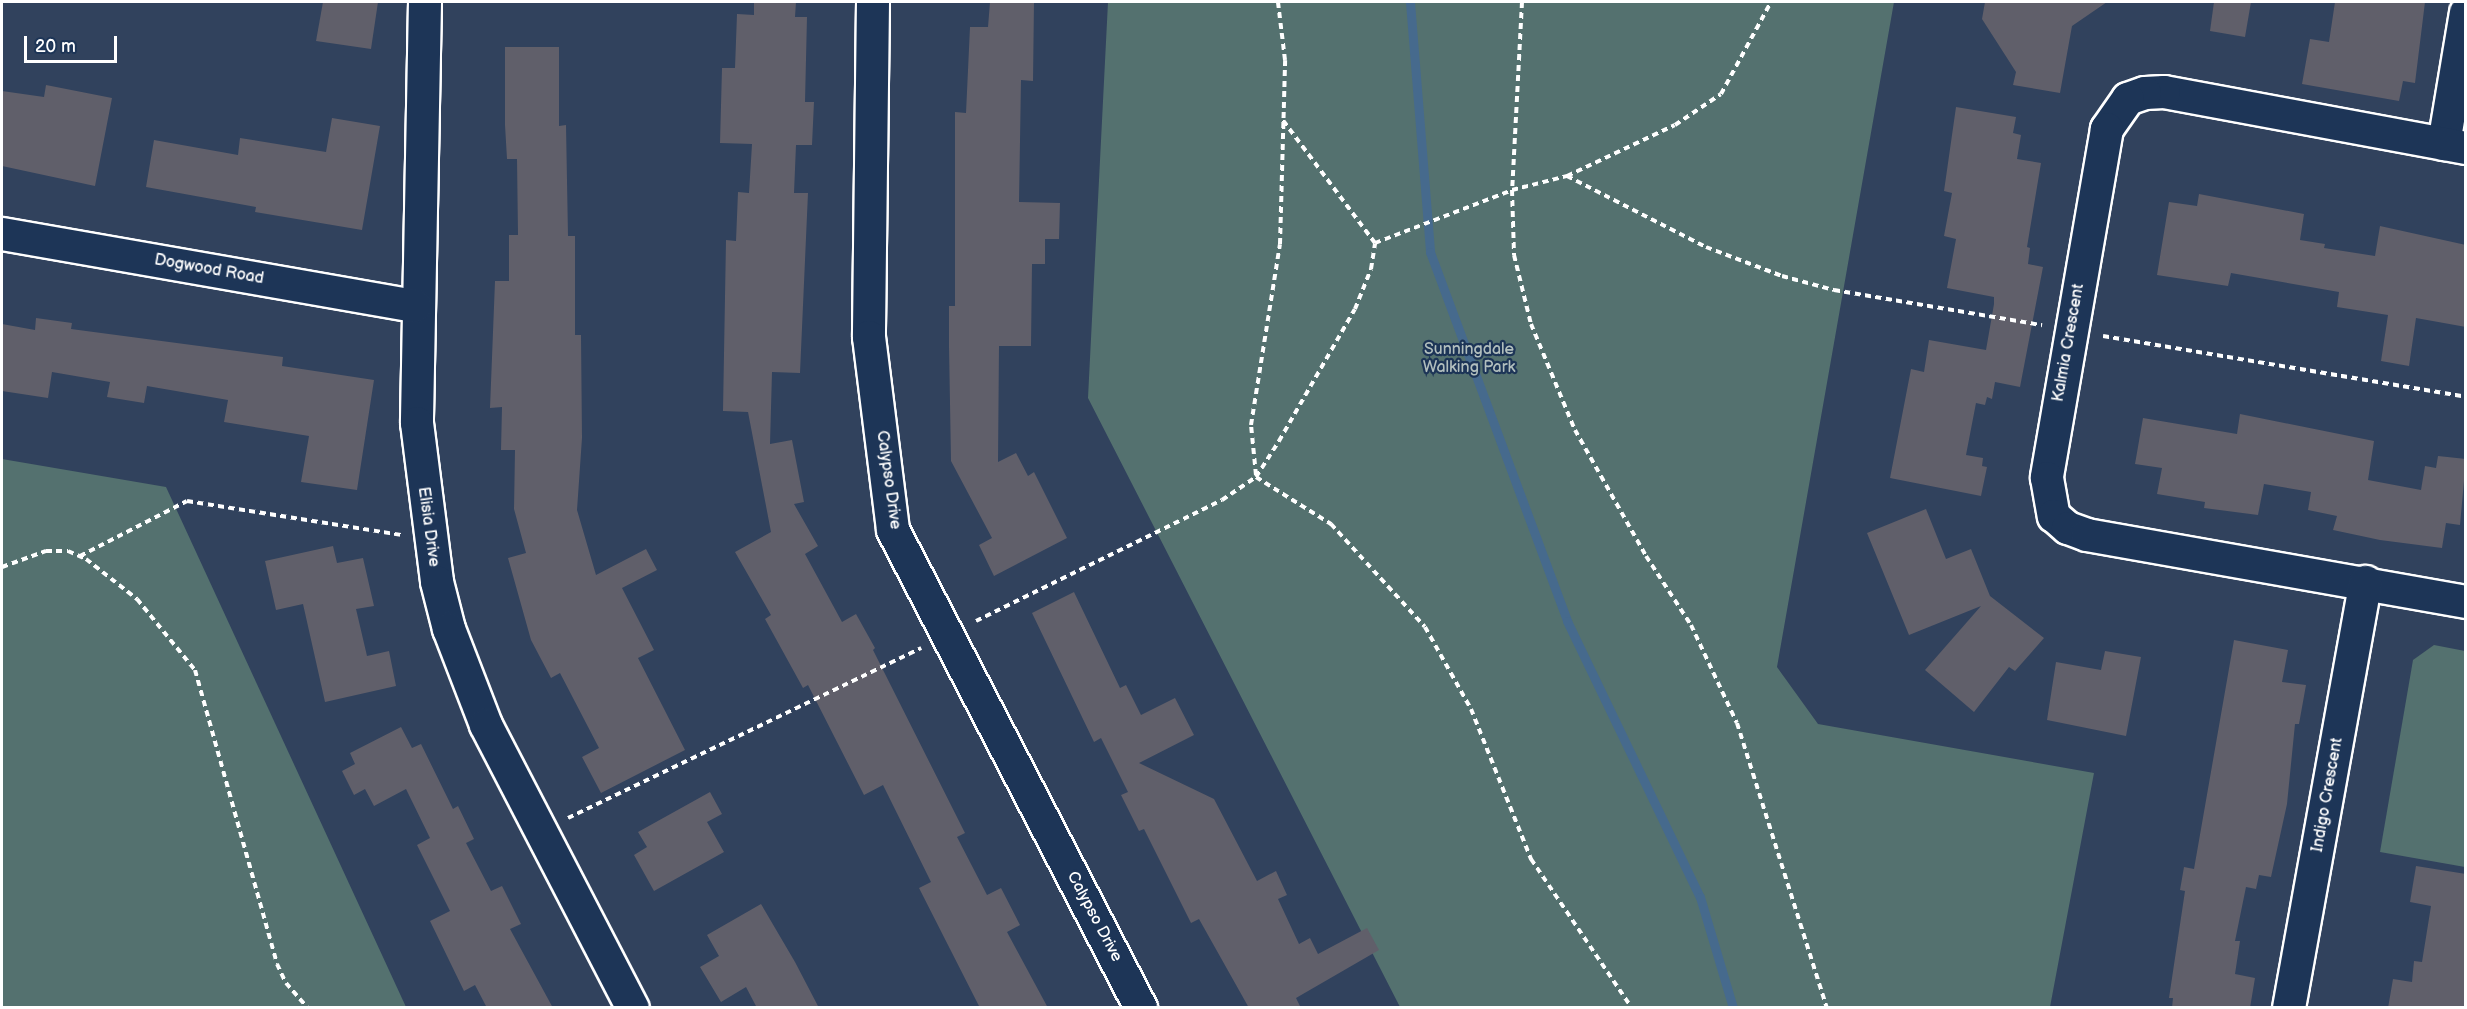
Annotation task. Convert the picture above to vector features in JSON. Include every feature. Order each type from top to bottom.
[{"type":"street","name":"Elisia Drive","points":[[425,2],[416,306],[417,423],[429,540],[449,629],[486,725],[633,1008]]},
{"type":"street","name":"Calypso Drive","points":[[873,2],[869,337],[893,531],[1141,1008]]},
{"type":"street","points":[[2455,146],[2466,13]]},
{"type":"street","name":"Kalmia Crescent","points":[[2455,146],[2164,93],[2145,93],[2128,99],[2107,129],[2047,478],[2054,516],[2068,528],[2086,535],[2366,582],[2466,602]]},
{"type":"street","name":"Dogwood Road","points":[[2,234],[416,306]]},
{"type":"street","name":"Indigo Crescent","points":[[2289,1008],[2366,582]]},
{"type":"path","points":[[1256,477],[1251,425],[1280,244],[1285,60],[1278,2]]},
{"type":"path","points":[[1522,2],[1512,190],[1514,255],[1522,291],[1560,398],[1606,488],[1691,625],[1737,723],[1827,1008]]},
{"type":"path","points":[[1375,243],[1512,190],[1566,176],[1675,125],[1720,94],[1771,2]]},
{"type":"path","points":[[541,831],[1222,500],[1256,477],[1355,309],[1371,269],[1375,243],[1282,119]]},
{"type":"path","points":[[1566,176],[1706,247],[1782,276],[1834,290],[2466,398]]},
{"type":"path","points":[[1256,477],[1331,524],[1425,627],[1471,709],[1531,859],[1632,1008]]},
{"type":"path","points":[[79,556],[187,501],[429,540]]},
{"type":"path","points":[[2,567],[46,551],[68,551],[79,556],[137,599],[195,670],[276,964],[286,983],[308,1008]]},
{"type":"green space","name":"Sunningdale Walking Park","points":[[1108,2],[1894,2],[1777,667],[1818,724],[2094,773],[2050,1007],[1400,1007],[1088,398]]},
{"type":"green space","points":[[2,459],[166,487],[406,1007],[2,1007]]},
{"type":"green space","points":[[2434,645],[2465,651],[2465,867],[2380,852],[2413,660]]},
{"type":"building","points":[[323,2],[378,2],[371,49],[316,41]]},
{"type":"building","points":[[754,2],[796,2],[795,17],[807,17],[805,102],[814,102],[812,145],[796,145],[794,193],[808,193],[800,373],[772,372],[770,444],[792,440],[804,502],[794,504],[818,546],[805,554],[842,622],[856,614],[875,648],[873,650],[965,833],[957,837],[987,895],[1001,888],[1020,925],[1007,932],[1048,1008],[980,1008],[919,888],[931,882],[883,785],[864,795],[808,685],[803,688],[765,619],[771,615],[735,552],[771,532],[748,412],[723,411],[726,240],[736,241],[738,192],[749,193],[752,144],[720,143],[722,68],[735,68],[737,14],[754,15]]},
{"type":"building","points":[[990,2],[1034,2],[1033,81],[1021,80],[1019,202],[1060,203],[1059,239],[1045,239],[1045,264],[1032,264],[1031,346],[999,346],[998,462],[1016,453],[1028,476],[1034,472],[1067,538],[994,576],[979,545],[992,538],[951,461],[949,346],[949,306],[955,306],[955,112],[966,113],[970,27],[988,27]]},
{"type":"building","points":[[1985,2],[2107,2],[2072,26],[2060,93],[2013,85],[2016,72],[1982,19]]},
{"type":"building","points":[[2214,2],[2251,2],[2245,37],[2210,31]]},
{"type":"building","points":[[2335,2],[2425,2],[2415,83],[2403,81],[2399,101],[2302,84],[2310,39],[2329,42]]},
{"type":"building","points":[[505,47],[559,47],[559,126],[566,125],[568,236],[575,236],[575,335],[581,335],[582,438],[577,510],[596,575],[646,549],[657,570],[622,588],[654,650],[638,658],[685,750],[601,793],[582,757],[599,748],[560,673],[551,678],[531,640],[508,558],[526,553],[514,509],[515,450],[501,450],[502,407],[490,408],[495,281],[509,281],[509,235],[518,235],[517,159],[507,159]]},
{"type":"building","points":[[46,85],[112,98],[95,186],[2,166],[2,91],[44,97]]},
{"type":"building","points":[[1956,107],[2016,117],[2013,133],[2021,135],[2017,159],[2041,163],[2027,247],[2030,248],[2028,264],[2043,267],[2020,387],[1995,382],[1992,399],[1987,397],[1985,405],[1976,403],[1966,455],[1983,458],[1982,466],[1987,467],[1981,496],[1890,478],[1911,369],[1924,372],[1929,340],[1986,350],[1994,297],[1947,288],[1956,239],[1944,236],[1952,193],[1944,191]]},
{"type":"building","points":[[332,118],[380,126],[362,230],[255,212],[256,207],[146,187],[154,140],[238,155],[240,138],[326,152]]},
{"type":"building","points":[[2199,194],[2304,214],[2300,240],[2325,244],[2324,248],[2375,256],[2380,226],[2466,245],[2466,327],[2416,318],[2409,366],[2381,361],[2388,315],[2337,307],[2339,292],[2231,273],[2228,286],[2157,275],[2169,202],[2197,206]]},
{"type":"building","points":[[36,318],[72,323],[71,329],[283,357],[282,366],[374,380],[357,490],[301,482],[309,436],[224,422],[228,400],[147,386],[144,403],[107,397],[110,382],[52,372],[48,398],[2,391],[2,324],[35,330]]},
{"type":"building","points":[[2240,414],[2374,441],[2368,480],[2421,490],[2425,466],[2436,468],[2438,456],[2466,459],[2460,525],[2446,523],[2442,548],[2380,540],[2333,530],[2337,516],[2308,510],[2311,492],[2264,484],[2258,515],[2204,508],[2205,502],[2157,494],[2162,468],[2135,464],[2143,418],[2237,434]]},
{"type":"building","points":[[1926,509],[1946,559],[1971,549],[1990,596],[2044,638],[2015,671],[2009,667],[1974,712],[1925,670],[1981,606],[1909,635],[1867,533]]},
{"type":"building","points":[[333,546],[337,563],[363,558],[374,606],[356,609],[367,656],[389,651],[396,686],[325,702],[303,604],[276,610],[265,561]]},
{"type":"building","points":[[1074,592],[1120,688],[1126,685],[1141,715],[1175,698],[1194,735],[1139,763],[1214,799],[1257,881],[1276,871],[1287,895],[1278,899],[1299,944],[1310,938],[1318,954],[1367,928],[1379,950],[1296,998],[1301,1008],[1249,1008],[1199,919],[1191,923],[1144,829],[1139,831],[1121,795],[1128,792],[1101,738],[1094,742],[1032,613]]},
{"type":"building","points":[[2234,640],[2288,650],[2282,682],[2306,685],[2299,724],[2295,724],[2287,804],[2271,877],[2259,875],[2256,889],[2246,887],[2235,941],[2240,941],[2235,974],[2255,978],[2250,1008],[2172,1008],[2173,998],[2169,998],[2185,891],[2180,890],[2184,867],[2194,869]]},
{"type":"building","points":[[2105,651],[2141,657],[2126,736],[2047,720],[2056,662],[2101,670]]},
{"type":"building","points":[[401,727],[412,748],[421,744],[453,809],[458,806],[474,839],[466,843],[491,891],[502,886],[521,924],[510,929],[553,1008],[487,1008],[475,985],[464,991],[430,921],[450,911],[417,845],[430,838],[406,789],[374,806],[365,789],[354,795],[342,771],[355,764],[350,753]]},
{"type":"building","points":[[710,792],[722,814],[707,822],[724,852],[654,891],[634,855],[647,847],[638,832]]},
{"type":"building","points":[[2416,866],[2466,874],[2466,1008],[2388,1008],[2393,979],[2412,982],[2414,961],[2422,962],[2431,906],[2410,902]]},
{"type":"building","points":[[761,904],[819,1008],[757,1008],[746,987],[721,1002],[700,967],[719,956],[707,935]]},
{"type":"waterway","points":[[1410,2],[1430,252],[1567,621],[1700,897],[1733,1008]]}]
